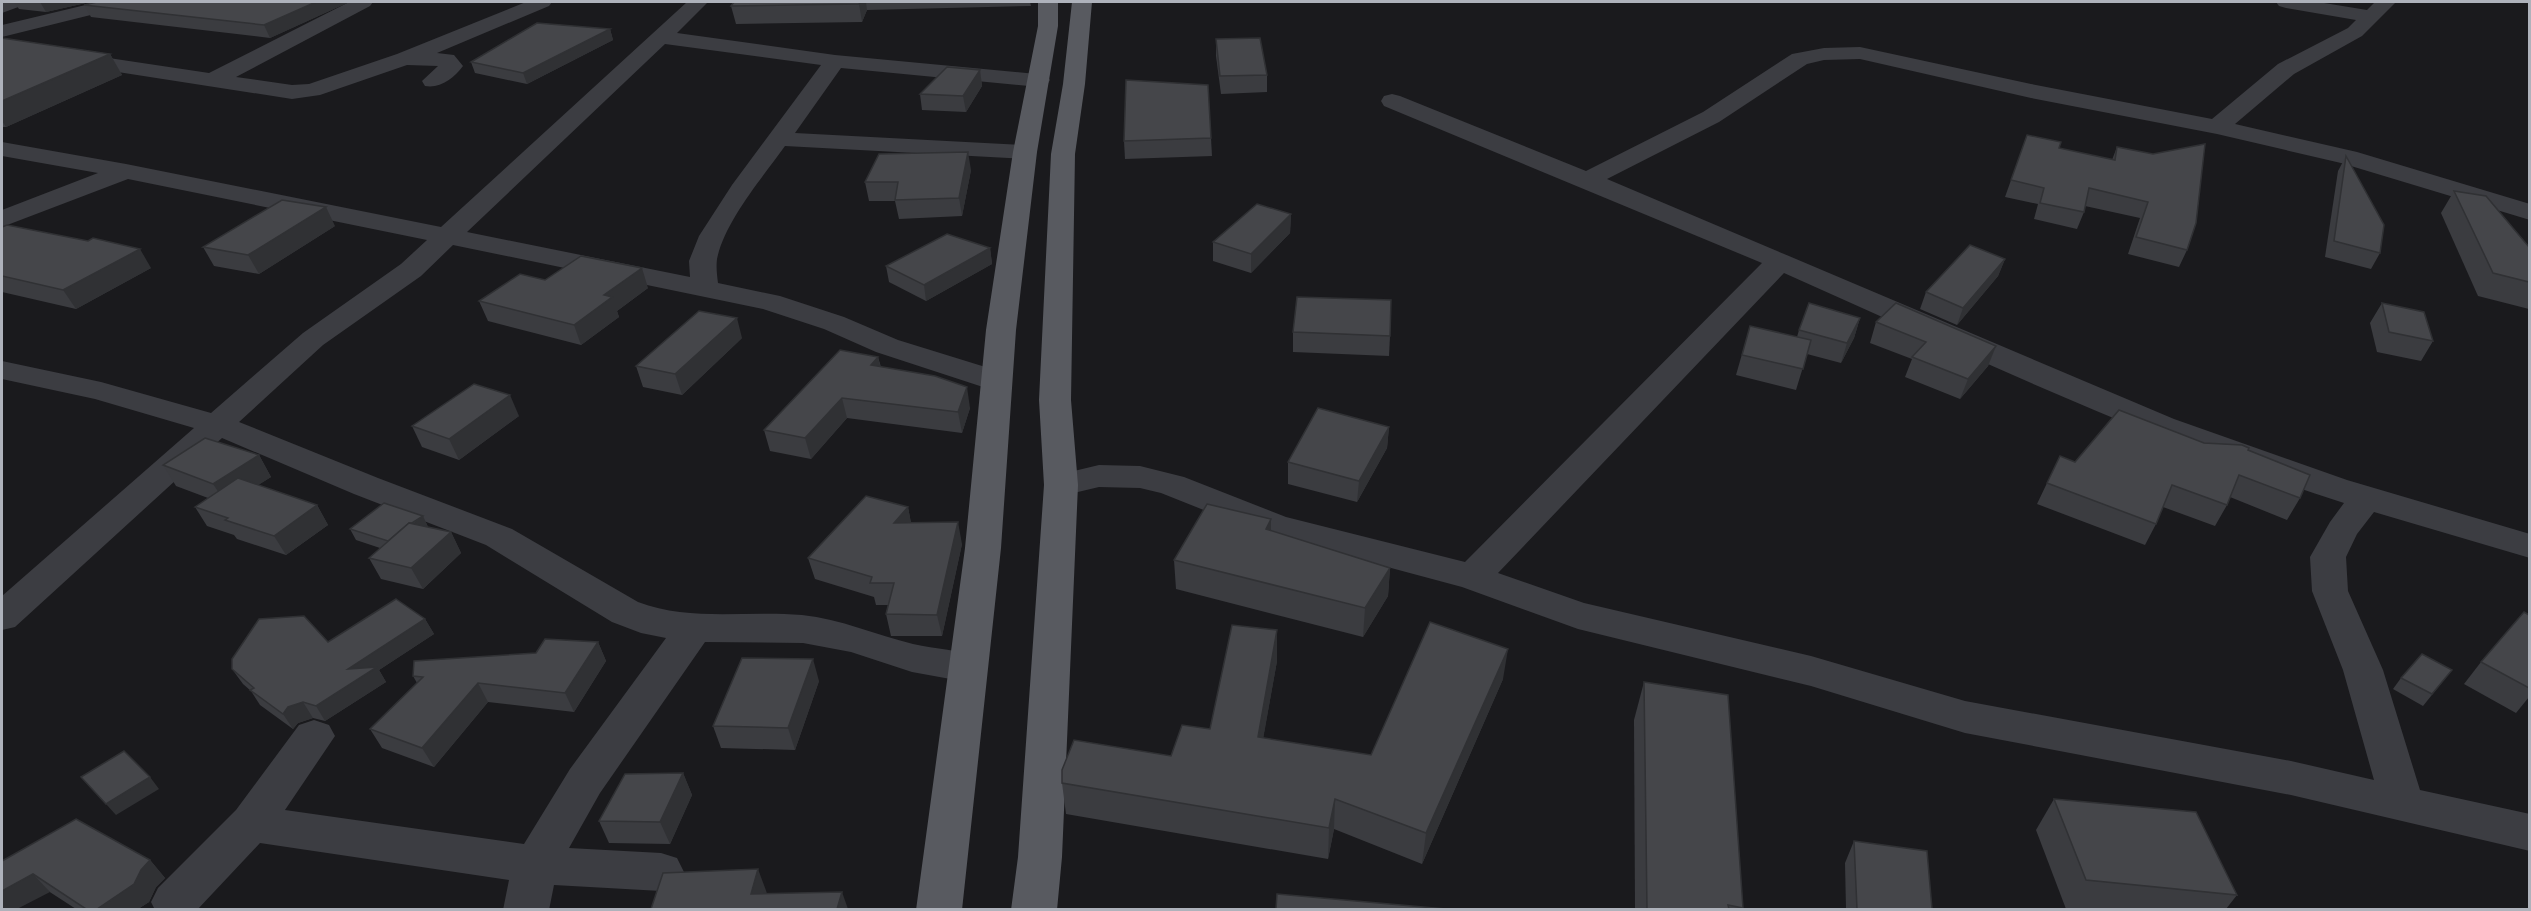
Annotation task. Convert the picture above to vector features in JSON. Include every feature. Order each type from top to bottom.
[{"type":"main road","points":[[939,909],[983,548],[1001,330],[1025,152],[1048,26],[1048,2]]},
{"type":"main road","points":[[1034,909],[1040,857],[1061,484],[1055,400],[1063,154],[1074,84],[1082,2]]},
{"type":"street","points":[[2,7],[14,2]]},
{"type":"street","points":[[2,31],[120,2]]},
{"type":"street","points":[[211,80],[252,61],[363,2]]},
{"type":"street","points":[[2,48],[292,92],[312,90],[405,59],[542,2]]},
{"type":"street","points":[[2,617],[313,339],[411,270],[698,2]]},
{"type":"street","points":[[2286,2],[2368,16]]},
{"type":"street","points":[[2217,127],[2286,69],[2355,32],[2368,16],[2386,2]]},
{"type":"street","points":[[661,37],[835,61],[1039,80]]},
{"type":"street","points":[[1587,180],[1711,117],[1800,59],[1824,54],[1860,53],[2031,91],[2217,127],[2348,157],[2529,212]]},
{"type":"street","points":[[405,59],[446,60],[452,66],[434,81]]},
{"type":"street","points":[[704,289],[703,261],[712,236],[835,61]]},
{"type":"street","points":[[1392,101],[1780,261],[1898,315],[2145,419],[2282,471],[2529,546]]},
{"type":"street","points":[[778,139],[1025,152]]},
{"type":"street","points":[[2,149],[126,171],[770,302],[834,323],[887,346],[997,381]]},
{"type":"street","points":[[2,219],[126,171]]},
{"type":"street","points":[[1472,577],[1780,261]]},
{"type":"street","points":[[2,370],[101,391],[216,424],[366,486],[499,537],[625,612],[654,623],[694,628],[803,629],[855,639],[912,658],[968,667]]},
{"type":"street","points":[[1061,484],[1099,476],[1140,477],[1172,485],[1276,526],[1472,577],[1578,615],[1800,668],[1965,717],[2291,778],[2529,833]]},
{"type":"street","points":[[2366,498],[2342,530],[2328,557],[2330,591],[2363,670],[2402,802]]},
{"type":"street","points":[[526,909],[535,865],[585,781],[694,628]]},
{"type":"street","points":[[174,903],[251,823],[314,736]]},
{"type":"street","points":[[251,823],[535,865],[662,872]]},
{"type":"building","points":[[97,2],[316,2],[264,25],[84,5]]},
{"type":"building","points":[[734,2],[860,2],[859,4],[731,6]]},
{"type":"building","points":[[537,23],[610,29],[523,73],[471,62]]},
{"type":"building","points":[[2,38],[110,54],[2,101]]},
{"type":"building","points":[[1260,38],[1267,75],[1220,76],[1216,39]]},
{"type":"building","points":[[947,67],[980,70],[963,96],[920,94]]},
{"type":"building","points":[[1126,80],[1208,85],[1211,138],[1124,141]]},
{"type":"building","points":[[2027,135],[2061,142],[2059,148],[2115,160],[2117,147],[2153,154],[2205,144],[2196,223],[2187,250],[2136,237],[2148,202],[2089,188],[2084,212],[2040,203],[2044,188],[2011,180]]},
{"type":"building","points":[[968,152],[959,198],[895,200],[898,182],[865,182],[879,154]]},
{"type":"building","points":[[2346,156],[2384,225],[2380,253],[2334,241]]},
{"type":"building","points":[[2454,191],[2486,196],[2529,247],[2529,282],[2493,273]]},
{"type":"building","points":[[282,200],[326,207],[248,255],[203,247]]},
{"type":"building","points":[[1257,204],[1291,214],[1251,254],[1213,242]]},
{"type":"building","points":[[7,225],[88,241],[93,238],[140,249],[63,290],[2,276],[2,227]]},
{"type":"building","points":[[947,234],[990,248],[924,285],[886,266]]},
{"type":"building","points":[[1970,245],[2005,259],[1963,308],[1926,292]]},
{"type":"building","points":[[581,256],[642,268],[604,295],[612,297],[574,325],[479,301],[520,274],[545,280]]},
{"type":"building","points":[[1297,297],[1391,300],[1390,336],[1293,332]]},
{"type":"building","points":[[1809,303],[1860,318],[1847,343],[1799,330]]},
{"type":"building","points":[[1896,303],[1996,346],[1968,379],[1912,357],[1926,342],[1876,322]]},
{"type":"building","points":[[2382,303],[2424,312],[2433,341],[2389,332]]},
{"type":"building","points":[[699,311],[737,318],[675,374],[636,366]]},
{"type":"building","points":[[1750,326],[1811,340],[1803,369],[1742,355]]},
{"type":"building","points":[[840,350],[878,357],[871,365],[935,376],[967,387],[958,412],[842,398],[805,438],[764,430]]},
{"type":"building","points":[[474,384],[510,395],[449,439],[412,426]]},
{"type":"building","points":[[1318,408],[1389,427],[1359,481],[1288,462]]},
{"type":"building","points":[[2119,410],[2204,443],[2242,445],[2249,448],[2248,450],[2310,475],[2300,498],[2239,475],[2227,505],[2172,485],[2156,524],[2047,483],[2060,456],[2075,462]]},
{"type":"building","points":[[205,438],[259,455],[213,484],[163,465]]},
{"type":"building","points":[[238,478],[317,505],[274,536],[225,520],[228,518],[195,507]]},
{"type":"building","points":[[866,496],[908,507],[894,523],[958,522],[937,615],[886,614],[894,583],[870,583],[872,577],[808,558]]},
{"type":"building","points":[[384,503],[423,516],[409,523],[388,541],[350,529]]},
{"type":"building","points":[[1207,504],[1271,519],[1266,529],[1390,568],[1365,608],[1174,560]]},
{"type":"building","points":[[409,523],[451,532],[411,568],[369,558]]},
{"type":"building","points":[[396,599],[425,619],[348,669],[377,667],[316,706],[303,702],[288,707],[283,714],[250,690],[254,688],[232,669],[232,659],[259,619],[304,616],[328,642]]},
{"type":"building","points":[[2524,612],[2529,615],[2529,688],[2481,662]]},
{"type":"building","points":[[1430,622],[1508,649],[1426,833],[1335,799],[1329,828],[1062,783],[1062,770],[1074,740],[1171,756],[1182,725],[1210,729],[1232,625],[1277,630],[1258,737],[1371,755]]},
{"type":"building","points":[[545,639],[598,642],[565,693],[478,683],[422,748],[370,729],[423,677],[413,676],[414,661],[536,653]]},
{"type":"building","points":[[2422,654],[2452,670],[2432,694],[2401,678]]},
{"type":"building","points":[[742,658],[813,659],[788,728],[713,726]]},
{"type":"building","points":[[1644,682],[1728,695],[1743,908],[1728,905],[1729,909],[1647,909]]},
{"type":"building","points":[[124,751],[150,777],[106,804],[81,777]]},
{"type":"building","points":[[683,773],[660,822],[599,821],[625,774]]},
{"type":"building","points":[[2054,799],[2196,812],[2237,895],[2086,880]]},
{"type":"building","points":[[76,819],[150,860],[141,870],[134,884],[97,909],[86,909],[33,874],[2,891],[2,861]]},
{"type":"building","points":[[1854,841],[1927,851],[1932,909],[1857,909]]},
{"type":"building","points":[[758,869],[751,894],[842,892],[837,909],[651,909],[663,873]]},
{"type":"building","points":[[1277,894],[1446,909],[1276,909]]}]
